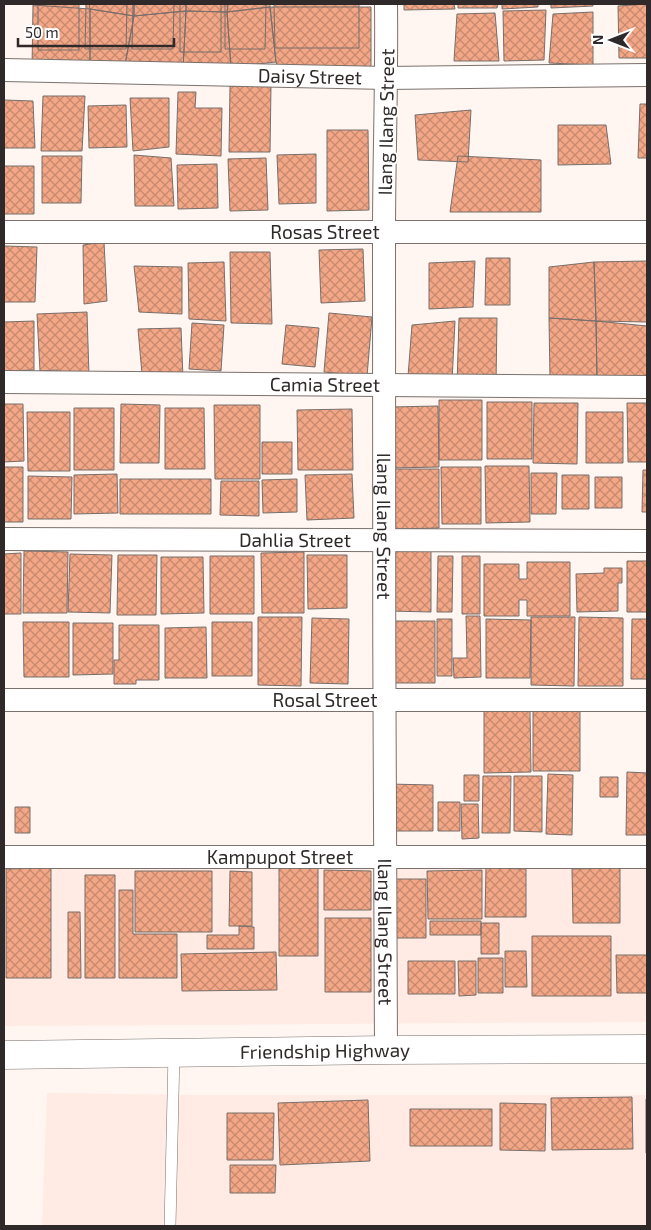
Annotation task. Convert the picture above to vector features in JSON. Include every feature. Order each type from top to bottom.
[{"type":"main road","name":"Friendship Highway","points":[[4,1055],[647,1049]]},
{"type":"street","name":"Ilang Ilang Street","points":[[386,4],[387,78],[384,232],[384,858],[386,1050]]},
{"type":"street","name":"Daisy Street","points":[[4,70],[387,78],[647,75]]},
{"type":"street","name":"Rosas Street","points":[[4,232],[647,232]]},
{"type":"street","name":"Camia Street","points":[[4,382],[647,387]]},
{"type":"street","name":"Dahlia Street","points":[[4,539],[647,541]]},
{"type":"street","name":"Rosal Street","points":[[4,700],[647,700]]},
{"type":"street","name":"Kampupot Street","points":[[4,856],[647,857]]},
{"type":"lane","points":[[170,1226],[174,1053]]},
{"type":"shaded area","points":[[4,860],[647,862],[647,1022],[4,1026]]},
{"type":"shaded area","points":[[47,1093],[195,1095],[647,1095],[647,1226],[42,1226]]},
{"type":"building","points":[[38,4],[79,4],[79,50],[38,50]]},
{"type":"building","points":[[86,4],[127,4],[126,49],[85,49]]},
{"type":"building","points":[[89,4],[134,4],[134,16],[90,9]]},
{"type":"building","points":[[133,4],[174,4],[173,49],[132,49]]},
{"type":"building","points":[[134,4],[186,4],[186,11],[134,16]]},
{"type":"building","points":[[180,4],[221,4],[221,52],[180,52]]},
{"type":"building","points":[[186,4],[228,4],[227,12],[186,11]]},
{"type":"building","points":[[225,4],[266,4],[265,49],[225,49]]},
{"type":"building","points":[[228,4],[270,4],[270,7],[227,12]]},
{"type":"building","points":[[274,4],[359,4],[359,48],[275,48]]},
{"type":"building","points":[[404,4],[454,4],[455,9],[404,10]]},
{"type":"building","points":[[458,4],[498,4],[497,8],[458,8]]},
{"type":"building","points":[[502,4],[538,4],[538,7],[502,9]]},
{"type":"building","points":[[551,4],[593,4],[593,6],[551,8]]},
{"type":"building","points":[[647,4],[647,58],[619,58],[618,6]]},
{"type":"building","points":[[33,5],[90,9],[90,69],[32,68]]},
{"type":"building","points":[[270,7],[276,62],[231,67],[227,12]]},
{"type":"building","points":[[270,7],[371,7],[371,70],[280,72],[276,62]]},
{"type":"building","points":[[90,9],[134,16],[124,70],[90,69]]},
{"type":"building","points":[[546,10],[544,60],[504,61],[503,11]]},
{"type":"building","points":[[186,11],[183,69],[124,70],[134,16]]},
{"type":"building","points":[[186,11],[227,12],[231,67],[183,69]]},
{"type":"building","points":[[593,12],[593,65],[549,63],[553,14]]},
{"type":"building","points":[[495,13],[499,61],[454,61],[457,14]]},
{"type":"building","points":[[230,86],[271,86],[270,152],[229,152]]},
{"type":"building","points":[[178,92],[196,92],[195,108],[222,108],[221,156],[176,154]]},
{"type":"building","points":[[43,96],[85,96],[82,151],[41,151]]},
{"type":"building","points":[[130,98],[169,98],[169,147],[133,151]]},
{"type":"building","points":[[4,100],[33,101],[35,148],[4,148]]},
{"type":"building","points":[[640,104],[647,104],[647,158],[638,158]]},
{"type":"building","points":[[126,105],[127,147],[89,148],[88,106]]},
{"type":"building","points":[[471,110],[468,162],[418,160],[415,115]]},
{"type":"building","points":[[558,125],[606,125],[611,164],[558,165]]},
{"type":"building","points":[[327,130],[368,130],[369,210],[327,211]]},
{"type":"building","points":[[316,154],[316,203],[279,204],[277,155]]},
{"type":"building","points":[[134,155],[171,158],[174,206],[135,206]]},
{"type":"building","points":[[42,156],[82,156],[81,203],[42,203]]},
{"type":"building","points":[[458,156],[541,160],[541,212],[450,212]]},
{"type":"building","points":[[266,158],[268,210],[230,211],[228,159]]},
{"type":"building","points":[[217,164],[218,208],[178,209],[177,165]]},
{"type":"building","points":[[4,166],[34,166],[34,214],[4,214]]},
{"type":"building","points":[[104,242],[107,301],[84,304],[83,245]]},
{"type":"building","points":[[4,246],[37,247],[35,302],[4,302]]},
{"type":"building","points":[[363,249],[365,301],[321,303],[319,250]]},
{"type":"building","points":[[230,252],[270,252],[272,324],[231,323]]},
{"type":"building","points":[[486,258],[510,258],[510,305],[485,305]]},
{"type":"building","points":[[475,261],[473,307],[429,309],[429,263]]},
{"type":"building","points":[[647,261],[647,322],[596,321],[594,262]]},
{"type":"building","points":[[224,262],[226,321],[189,319],[188,263]]},
{"type":"building","points":[[594,262],[596,321],[549,318],[549,267]]},
{"type":"building","points":[[134,266],[182,267],[182,314],[139,312]]},
{"type":"building","points":[[87,312],[89,376],[53,377],[58,370],[40,371],[37,314]]},
{"type":"building","points":[[329,313],[372,317],[367,376],[324,372]]},
{"type":"building","points":[[459,318],[497,318],[496,384],[457,385]]},
{"type":"building","points":[[549,318],[596,321],[597,381],[550,379]]},
{"type":"building","points":[[34,321],[34,370],[4,371],[4,322]]},
{"type":"building","points":[[455,321],[452,382],[407,389],[412,325]]},
{"type":"building","points":[[596,321],[647,326],[647,380],[597,381]]},
{"type":"building","points":[[192,323],[224,325],[221,371],[189,369]]},
{"type":"building","points":[[286,325],[319,328],[315,367],[282,364]]},
{"type":"building","points":[[181,328],[183,378],[143,385],[138,329]]},
{"type":"building","points":[[439,400],[482,400],[482,460],[439,460]]},
{"type":"building","points":[[487,402],[532,402],[532,459],[487,459]]},
{"type":"building","points":[[534,403],[578,403],[577,464],[533,463]]},
{"type":"building","points":[[627,403],[647,403],[647,462],[628,462]]},
{"type":"building","points":[[4,404],[23,404],[24,461],[4,462]]},
{"type":"building","points":[[121,404],[160,405],[159,463],[120,463]]},
{"type":"building","points":[[214,405],[260,405],[260,479],[215,479]]},
{"type":"building","points":[[438,406],[439,467],[391,468],[390,407]]},
{"type":"building","points":[[74,408],[114,408],[114,470],[74,470]]},
{"type":"building","points":[[165,408],[204,408],[205,469],[165,469]]},
{"type":"building","points":[[352,409],[353,470],[298,470],[297,410]]},
{"type":"building","points":[[27,412],[70,412],[70,471],[28,471]]},
{"type":"building","points":[[586,412],[623,412],[623,463],[586,463]]},
{"type":"building","points":[[262,442],[292,442],[292,474],[262,474]]},
{"type":"building","points":[[485,466],[529,466],[530,522],[486,523]]},
{"type":"building","points":[[4,467],[23,467],[23,522],[4,522]]},
{"type":"building","points":[[441,467],[481,467],[481,524],[442,524]]},
{"type":"building","points":[[393,469],[439,469],[439,528],[394,529]]},
{"type":"building","points":[[643,470],[647,470],[647,512],[642,512]]},
{"type":"building","points":[[531,473],[557,473],[556,514],[531,514]]},
{"type":"building","points":[[117,474],[118,513],[74,514],[74,475]]},
{"type":"building","points":[[352,474],[354,518],[307,520],[305,475]]},
{"type":"building","points":[[562,475],[589,475],[589,509],[562,509]]},
{"type":"building","points":[[28,476],[72,477],[71,519],[28,519]]},
{"type":"building","points":[[595,477],[622,477],[622,508],[595,508]]},
{"type":"building","points":[[120,479],[211,479],[211,514],[120,514]]},
{"type":"building","points":[[297,479],[297,512],[263,513],[262,480]]},
{"type":"building","points":[[221,481],[259,481],[259,516],[220,515]]},
{"type":"building","points":[[391,550],[431,550],[431,612],[390,611]]},
{"type":"building","points":[[24,551],[68,552],[67,613],[23,613]]},
{"type":"building","points":[[304,552],[304,613],[262,613],[261,553]]},
{"type":"building","points":[[21,553],[21,614],[4,614],[4,554]]},
{"type":"building","points":[[70,554],[112,555],[110,613],[68,612]]},
{"type":"building","points":[[118,555],[157,555],[156,615],[117,615]]},
{"type":"building","points":[[307,555],[347,555],[347,608],[308,609]]},
{"type":"building","points":[[210,556],[254,556],[254,614],[210,614]]},
{"type":"building","points":[[438,556],[453,556],[452,612],[437,612]]},
{"type":"building","points":[[462,556],[480,556],[480,614],[462,614]]},
{"type":"building","points":[[161,557],[203,557],[204,613],[161,614]]},
{"type":"building","points":[[627,561],[647,561],[647,612],[627,612]]},
{"type":"building","points":[[527,562],[570,562],[570,616],[527,616],[527,600],[519,600],[519,616],[484,616],[484,564],[519,564],[519,579],[527,579]]},
{"type":"building","points":[[604,568],[622,568],[622,583],[618,583],[618,611],[577,612],[576,574],[604,573]]},
{"type":"building","points":[[466,616],[480,616],[481,677],[454,678],[453,658],[467,658]]},
{"type":"building","points":[[258,617],[302,617],[301,686],[258,685]]},
{"type":"building","points":[[531,617],[575,617],[574,686],[531,685]]},
{"type":"building","points":[[579,617],[623,618],[623,686],[578,686]]},
{"type":"building","points":[[312,618],[349,619],[348,684],[310,683]]},
{"type":"building","points":[[437,619],[452,619],[452,676],[437,676]]},
{"type":"building","points":[[486,619],[531,620],[530,678],[486,678]]},
{"type":"building","points":[[632,619],[647,619],[647,679],[631,679]]},
{"type":"building","points":[[387,621],[435,621],[435,683],[387,683]]},
{"type":"building","points":[[23,622],[69,622],[69,677],[24,677]]},
{"type":"building","points":[[212,622],[252,622],[252,676],[212,676]]},
{"type":"building","points":[[73,623],[113,623],[113,674],[73,675]]},
{"type":"building","points":[[119,625],[159,625],[159,680],[136,680],[136,684],[114,684],[114,660],[119,660]]},
{"type":"building","points":[[206,627],[207,678],[165,678],[165,628]]},
{"type":"building","points":[[484,711],[530,711],[531,772],[484,773]]},
{"type":"building","points":[[533,711],[580,711],[580,771],[533,771]]},
{"type":"building","points":[[627,772],[647,773],[647,835],[626,835]]},
{"type":"building","points":[[548,774],[573,775],[572,835],[546,834]]},
{"type":"building","points":[[464,775],[479,775],[479,801],[464,801]]},
{"type":"building","points":[[483,776],[511,776],[510,833],[482,833]]},
{"type":"building","points":[[514,776],[542,776],[542,832],[514,831]]},
{"type":"building","points":[[600,777],[618,777],[618,797],[600,797]]},
{"type":"building","points":[[388,784],[433,785],[433,831],[388,831]]},
{"type":"building","points":[[438,802],[460,802],[460,831],[438,831]]},
{"type":"building","points":[[461,804],[478,804],[479,838],[462,839]]},
{"type":"building","points":[[15,807],[30,807],[30,833],[15,833]]},
{"type":"building","points":[[279,865],[318,865],[318,956],[279,956]]},
{"type":"building","points":[[51,868],[51,978],[6,978],[6,869]]},
{"type":"building","points":[[486,868],[526,869],[526,917],[485,917]]},
{"type":"building","points":[[620,868],[620,923],[573,923],[572,869]]},
{"type":"building","points":[[324,870],[371,871],[371,910],[324,910]]},
{"type":"building","points":[[482,870],[482,919],[428,919],[427,871]]},
{"type":"building","points":[[135,871],[212,871],[212,932],[135,932]]},
{"type":"building","points":[[230,871],[252,872],[252,926],[229,926]]},
{"type":"building","points":[[85,875],[115,875],[115,978],[85,978]]},
{"type":"building","points":[[387,879],[426,879],[426,938],[387,938]]},
{"type":"building","points":[[119,890],[133,890],[133,934],[177,934],[177,978],[119,978]]},
{"type":"building","points":[[68,912],[80,912],[81,978],[68,978]]},
{"type":"building","points":[[325,918],[371,918],[371,992],[325,992]]},
{"type":"building","points":[[430,921],[481,921],[481,935],[430,935]]},
{"type":"building","points":[[481,923],[499,923],[499,954],[481,954]]},
{"type":"building","points":[[239,926],[254,927],[254,949],[207,949],[207,935],[239,935]]},
{"type":"building","points":[[532,936],[611,936],[611,996],[532,996]]},
{"type":"building","points":[[505,951],[526,951],[527,987],[505,987]]},
{"type":"building","points":[[276,952],[277,990],[182,991],[181,954]]},
{"type":"building","points":[[616,955],[647,955],[647,993],[617,993]]},
{"type":"building","points":[[478,958],[503,958],[503,993],[478,993]]},
{"type":"building","points":[[408,961],[455,961],[455,994],[408,994]]},
{"type":"building","points":[[458,961],[476,961],[476,995],[459,996]]},
{"type":"building","points":[[632,1097],[633,1149],[552,1150],[551,1098]]},
{"type":"building","points":[[647,1099],[647,1153],[646,1153]]},
{"type":"building","points":[[368,1100],[370,1161],[280,1165],[278,1103]]},
{"type":"building","points":[[500,1103],[546,1104],[545,1151],[500,1150]]},
{"type":"building","points":[[410,1109],[492,1109],[492,1146],[410,1146]]},
{"type":"building","points":[[227,1113],[274,1113],[273,1160],[227,1160]]},
{"type":"building","points":[[230,1165],[276,1165],[275,1193],[230,1193]]}]
